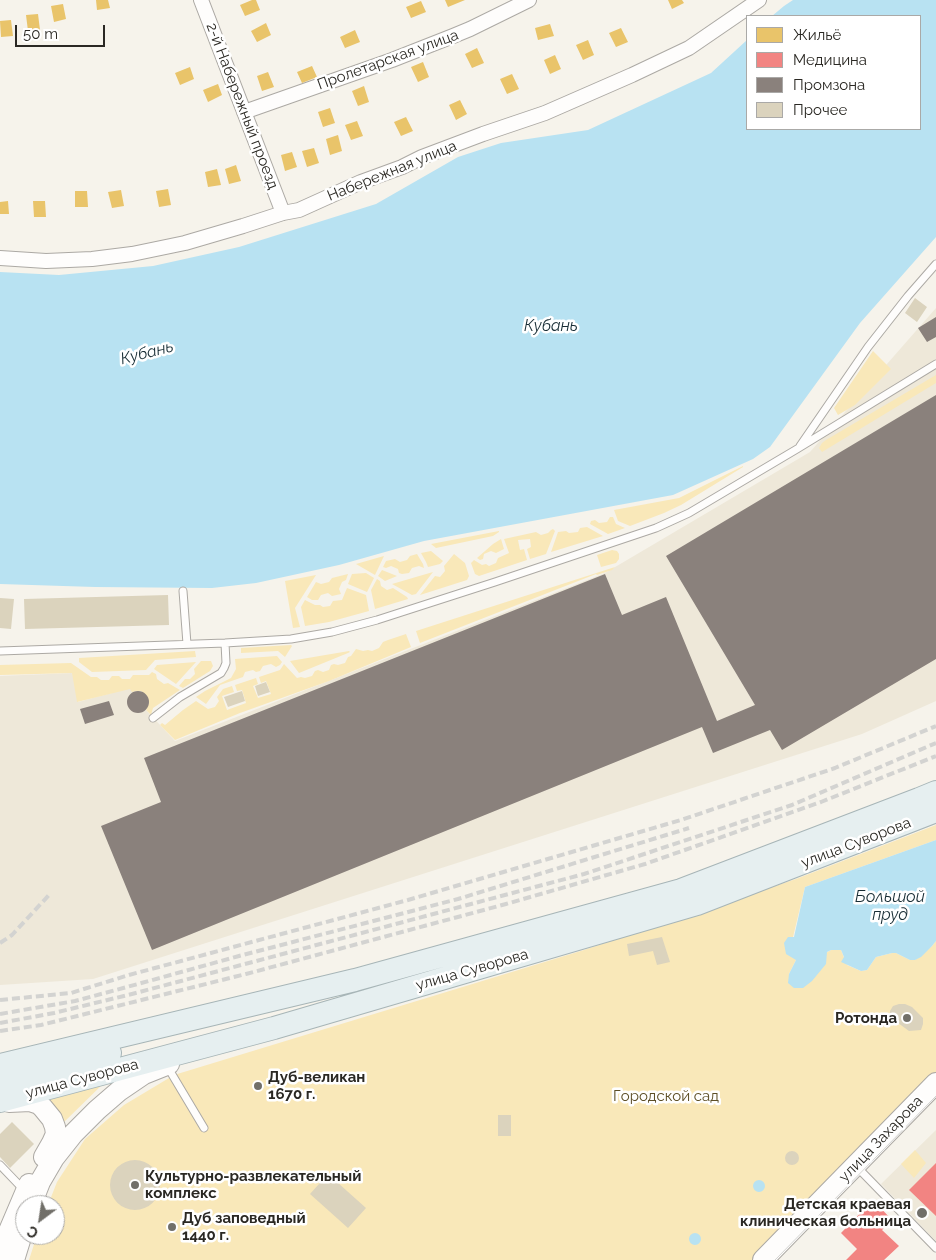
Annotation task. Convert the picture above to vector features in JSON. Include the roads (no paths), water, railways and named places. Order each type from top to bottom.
[{"type":"main road","name":"улица Суворова","points":[[0,1065],[355,980],[681,890],[936,792]]},
{"type":"main road","name":"улица Суворова","points":[[0,1102],[283,1025],[697,904],[936,812]]},
{"type":"main road","name":"улица Суворова","points":[[0,1085],[263,1010],[355,980]]},
{"type":"main road","points":[[32,1195],[54,1158],[73,1134],[119,1091],[144,1074],[230,1039]]},
{"type":"main road","name":"улица Захарова","points":[[763,1260],[936,1083]]},
{"type":"main road","points":[[0,1102],[30,1102],[39,1104],[52,1120],[55,1127],[56,1134],[36,1171],[30,1195]]},
{"type":"main road","points":[[0,1252],[15,1222]]},
{"type":"main road","points":[[14,1260],[19,1245]]},
{"type":"street","name":"2-й Набережный проезд","points":[[201,0],[283,213]]},
{"type":"street","name":"Пролетарская улица","points":[[244,112],[392,60],[470,29],[529,0]]},
{"type":"street","name":"Набережная улица","points":[[0,258],[46,261],[92,259],[132,254],[185,243],[283,213],[300,210],[422,157],[545,113],[623,79],[689,48],[759,0]]},
{"type":"lane","points":[[797,449],[868,346],[936,264]]},
{"type":"lane","points":[[0,651],[291,639],[332,632],[377,620],[656,528],[689,513],[936,364]]},
{"type":"lane","points":[[184,591],[186,644]]},
{"type":"lane","points":[[153,718],[180,697],[221,673],[226,662],[225,642]]},
{"type":"lane","points":[[166,1065],[204,1128]]},
{"type":"lane","points":[[0,1165],[26,1195]]},
{"type":"lane","points":[[856,1165],[936,1248]]},
{"type":"water","name":"Кубань","points":[[793,0],[936,0],[936,237],[860,323],[770,447],[753,459],[673,495],[424,541],[339,565],[256,583],[212,588],[0,584],[0,272],[59,275],[153,266],[239,247],[376,204],[458,157],[501,143],[588,130],[711,73],[746,41],[746,130],[921,130],[921,15],[773,15]]},
{"type":"water","name":"Большой пруд","points":[[936,840],[936,941],[921,957],[910,960],[892,953],[876,957],[867,970],[861,971],[841,962],[844,957],[841,950],[831,950],[827,952],[826,964],[812,981],[803,988],[794,988],[788,983],[789,974],[796,960],[786,954],[784,943],[788,937],[794,937],[805,887]]},
{"type":"water","points":[[757,1180],[761,1180],[765,1186],[761,1192],[757,1192],[753,1188],[753,1184]]},
{"type":"water","points":[[693,1233],[697,1233],[701,1239],[697,1245],[693,1245],[689,1241],[689,1237]]},
{"type":"tram line","points":[[775,1260],[936,1096]]},
{"type":"railway","points":[[0,1000],[71,993],[129,975],[408,900],[681,820],[835,768],[936,726]]},
{"type":"railway","points":[[0,1023],[54,1013],[132,994],[584,874],[792,805],[936,743]]},
{"type":"railway","points":[[0,1031],[41,1025],[246,974],[506,904],[645,864],[821,802],[936,756]]},
{"type":"railway","points":[[0,1014],[75,1001],[458,899],[689,828]]},
{"type":"railway","points":[[0,943],[12,935],[49,895]]},
{"type":"place","name":"Ротонда","points":[[907,1018]]},
{"type":"place","name":"Дуб-великан 1670 г.","points":[[258,1086]]},
{"type":"place","name":"Культурно-развлекательный комплекс","points":[[135,1185]]},
{"type":"place","name":"Детская краевая клиническая больница","points":[[922,1213]]},
{"type":"place","name":"Дуб заповедный 1440 г.","points":[[172,1227]]},
{"type":"park label","name":"Городской сад","points":[[666,1096]]}]
